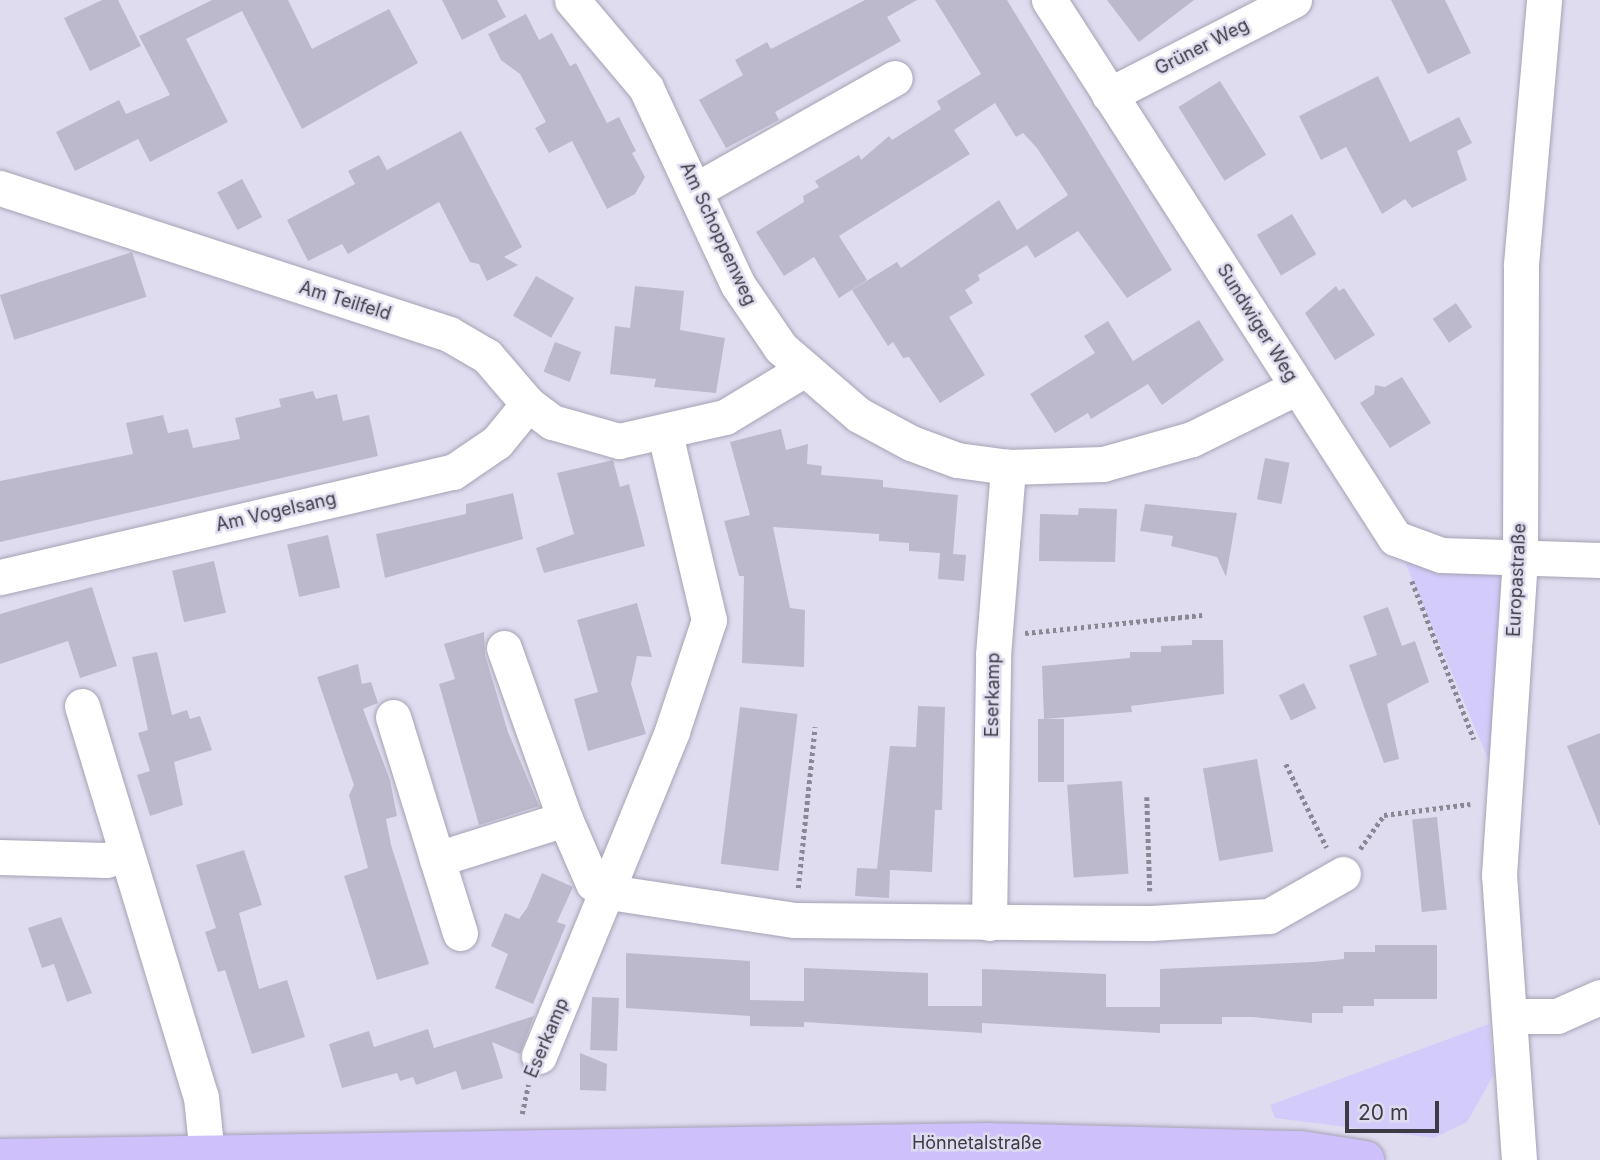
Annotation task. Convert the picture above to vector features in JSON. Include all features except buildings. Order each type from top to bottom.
[{"type":"main road","name":"Hönnetalstraße","points":[[0,1158],[523,1155],[987,1142],[1301,1150],[1365,1160]]},
{"type":"street","name":"Am Schoppenweg","points":[[572,0],[646,89],[696,190],[738,285],[803,370],[859,415],[911,443],[957,460],[1008,467],[1115,461],[1192,439],[1297,387]]},
{"type":"street","name":"Sundwiger Weg","points":[[1049,0],[1395,538]]},
{"type":"street","name":"Grüner Weg","points":[[1109,95],[1294,0]]},
{"type":"street","name":"Europastraße","points":[[1518,1160],[1499,875],[1520,560],[1521,264],[1544,0]]},
{"type":"street","points":[[696,190],[895,78]]},
{"type":"street","name":"Am Teilfeld","points":[[0,188],[449,334],[487,356],[528,404],[552,422],[619,442],[665,435],[725,417],[803,370]]},
{"type":"street","name":"Am Vogelsang","points":[[0,577],[453,472],[498,442],[528,404]]},
{"type":"street","name":"Eserkamp","points":[[539,1056],[609,892],[709,620],[665,435]]},
{"type":"street","name":"Eserkamp","points":[[989,923],[995,636],[1008,467]]},
{"type":"street","points":[[1395,538],[1441,555],[1520,560],[1600,560]]},
{"type":"street","points":[[503,648],[565,819],[593,883],[609,892],[795,920],[1152,923],[1269,916],[1343,874]]},
{"type":"street","points":[[82,706],[201,1097],[206,1156]]},
{"type":"street","points":[[393,717],[460,933]]},
{"type":"street","points":[[437,859],[565,819]]},
{"type":"street","points":[[0,857],[106,860],[126,854]]},
{"type":"street","points":[[1509,1016],[1557,1016],[1600,997]]},
{"type":"path","points":[[1395,538],[1479,753]]},
{"type":"path","points":[[995,636],[1202,615]]},
{"type":"path","points":[[795,920],[815,727]]},
{"type":"path","points":[[1286,764],[1312,825],[1343,874],[1384,814],[1479,803],[1503,814]]},
{"type":"path","points":[[1147,797],[1152,923]]},
{"type":"path","name":"Eserkamp","points":[[523,1155],[525,1092],[539,1056]]},
{"type":"shaded area","points":[[1402,555],[1509,571],[1495,775]]},
{"type":"shaded area","points":[[1489,1024],[1494,1074],[1467,1122],[1434,1138],[1275,1118],[1270,1105]]}]
